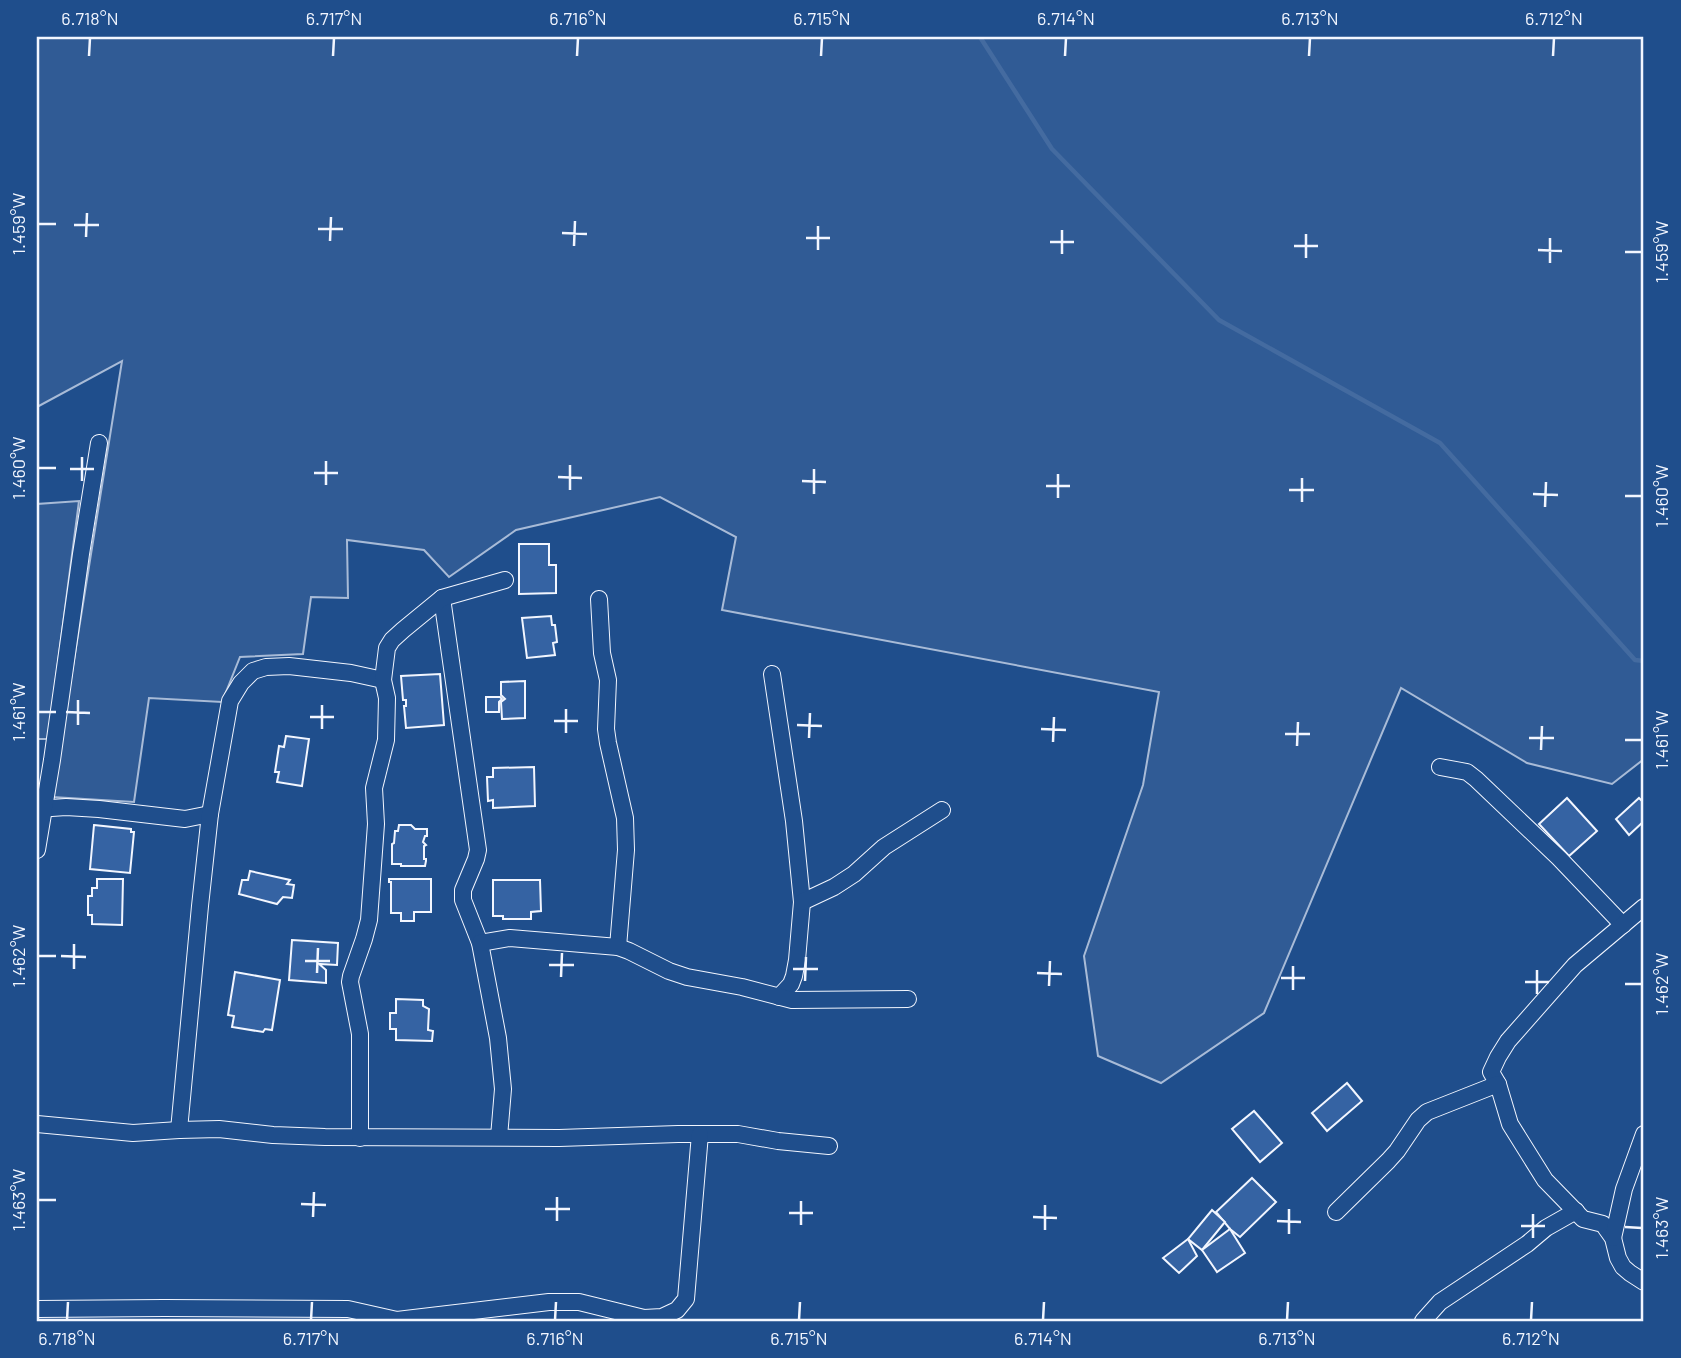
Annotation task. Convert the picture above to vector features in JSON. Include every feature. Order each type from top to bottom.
[{"type":"street","points":[[37,850],[40,809],[52,760],[99,443]]},
{"type":"street","points":[[360,1138],[360,1034],[350,982],[369,920],[376,824],[374,788],[386,740],[387,698],[383,680],[387,648],[392,640],[442,598],[505,580]]},
{"type":"street","points":[[442,598],[478,850],[463,890],[463,900],[480,943],[498,1038],[503,1089],[499,1137]]},
{"type":"street","points":[[599,599],[602,653],[608,680],[606,729],[625,818],[626,850],[618,947]]},
{"type":"street","points":[[179,1130],[210,814],[230,701],[241,682],[253,671],[266,667],[289,666],[351,673],[383,680]]},
{"type":"street","points":[[772,674],[794,821],[802,902],[794,976],[779,997]]},
{"type":"street","points":[[1440,767],[1467,772],[1476,779],[1559,858],[1623,925]]},
{"type":"street","points":[[40,809],[99,809],[185,819],[210,814]]},
{"type":"street","points":[[802,902],[834,887],[884,847],[942,810]]},
{"type":"street","points":[[1644,907],[1576,965],[1507,1041],[1491,1072],[1510,1125],[1545,1180],[1583,1219],[1603,1224],[1613,1238],[1623,1267],[1644,1282]]},
{"type":"street","points":[[480,943],[510,938],[618,947],[687,977],[803,1001],[908,999]]},
{"type":"street","points":[[1336,1212],[1388,1161],[1427,1112],[1497,1084]]},
{"type":"street","points":[[37,1124],[133,1133],[219,1129],[273,1135],[360,1138],[559,1138],[738,1134],[829,1146]]},
{"type":"street","points":[[37,1309],[165,1315],[348,1309],[397,1321],[549,1302],[579,1302],[644,1318],[662,1317],[677,1310],[687,1299],[700,1134]]},
{"type":"street","points":[[1613,1238],[1623,1189],[1644,1134]]},
{"type":"street","points":[[1423,1321],[1440,1302],[1527,1244],[1546,1228],[1576,1212]]},
{"type":"shaded area","points":[[37,37],[1644,37],[1644,759],[1612,784],[1527,763],[1401,688],[1264,1013],[1161,1083],[1098,1056],[1084,956],[1143,785],[1159,692],[722,610],[736,537],[660,497],[516,530],[449,577],[424,550],[347,540],[348,598],[311,597],[303,654],[240,657],[222,702],[149,698],[134,802],[52,797],[122,361],[37,407]]},
{"type":"shaded area","points":[[79,501],[48,739],[37,739],[37,504]]},
{"type":"building","points":[[519,544],[549,544],[549,565],[556,565],[556,593],[519,594]]},
{"type":"building","points":[[551,616],[557,642],[553,643],[555,655],[527,658],[522,618]]},
{"type":"building","points":[[440,674],[444,725],[406,728],[406,700],[403,700],[401,676]]},
{"type":"building","points":[[525,681],[525,718],[502,719],[501,702],[505,699],[501,695],[501,682]]},
{"type":"building","points":[[486,697],[502,699],[499,702],[499,712],[486,712]]},
{"type":"building","points":[[286,736],[309,739],[302,786],[277,782],[279,772],[275,772],[279,746],[284,747]]},
{"type":"building","points":[[534,767],[535,806],[493,808],[493,800],[488,801],[487,777],[493,777],[493,768]]},
{"type":"building","points":[[1567,798],[1597,831],[1569,856],[1539,824]]},
{"type":"building","points":[[1639,798],[1644,803],[1644,821],[1629,835],[1616,819]]},
{"type":"building","points":[[94,825],[131,829],[131,832],[134,832],[130,873],[90,869]]},
{"type":"building","points":[[399,825],[427,829],[423,842],[426,845],[425,866],[392,864],[392,844]]},
{"type":"building","points":[[250,871],[290,880],[287,884],[294,885],[292,898],[283,897],[277,904],[239,894],[242,880],[248,880]]},
{"type":"building","points":[[97,879],[123,879],[122,925],[92,924],[92,915],[88,915],[88,896],[92,896],[92,888],[97,888]]},
{"type":"building","points":[[389,879],[431,879],[431,912],[414,912],[414,921],[401,921],[401,913],[391,913]]},
{"type":"building","points":[[493,880],[540,880],[541,911],[531,912],[531,919],[503,919],[503,916],[493,916]]},
{"type":"building","points":[[292,940],[338,943],[337,965],[319,964],[326,970],[326,983],[289,980]]},
{"type":"building","points":[[235,972],[280,980],[272,1030],[265,1029],[263,1032],[232,1027],[234,1016],[228,1015]]},
{"type":"building","points":[[396,999],[423,1000],[423,1006],[429,1009],[428,1030],[433,1031],[432,1041],[396,1040],[396,1029],[390,1029],[390,1013],[396,1013]]},
{"type":"building","points":[[1347,1083],[1362,1101],[1327,1131],[1312,1113]]},
{"type":"building","points":[[1254,1111],[1282,1143],[1260,1162],[1232,1129]]},
{"type":"building","points":[[1252,1178],[1276,1202],[1240,1237],[1216,1212]]},
{"type":"building","points":[[1212,1210],[1225,1222],[1202,1250],[1188,1239]]},
{"type":"building","points":[[1230,1229],[1245,1253],[1217,1272],[1202,1250]]},
{"type":"building","points":[[1188,1239],[1197,1256],[1179,1273],[1163,1258]]},
{"type":"waterway","points":[[980,37],[1052,149],[1219,320],[1440,443],[1635,660],[1644,661]]}]
